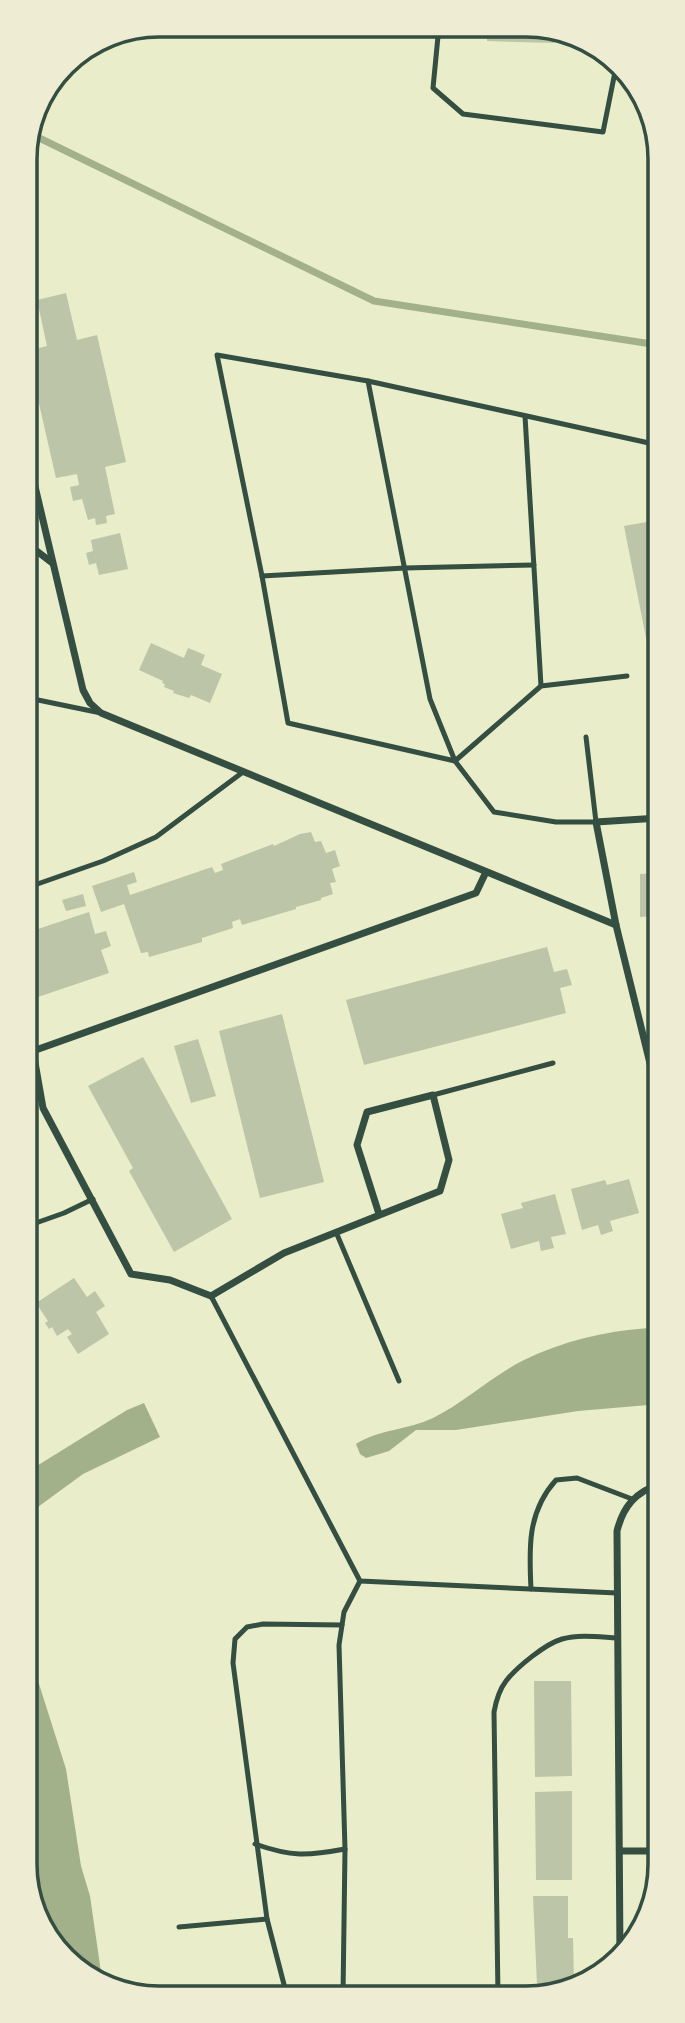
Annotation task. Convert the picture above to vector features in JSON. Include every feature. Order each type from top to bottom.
[{"type":"street","points":[[37,497],[83,690],[90,703],[101,713],[616,925]]},
{"type":"street","points":[[37,551],[52,563]]},
{"type":"street","points":[[648,819],[596,822],[616,925],[648,1055]]},
{"type":"street","points":[[37,1050],[476,893],[486,872]]},
{"type":"street","points":[[37,1083],[43,1108],[131,1274],[170,1280],[211,1296],[284,1252],[440,1191],[449,1160],[433,1096],[367,1112],[357,1145],[379,1214]]},
{"type":"street","points":[[620,1942],[617,1531],[621,1515],[632,1499],[648,1488]]},
{"type":"street","points":[[620,1851],[648,1851]]},
{"type":"lane","points":[[438,37],[433,88],[463,114],[603,132],[614,76]]},
{"type":"lane","points":[[455,761],[288,723],[262,576],[217,355],[368,381],[648,443]]},
{"type":"lane","points":[[368,381],[430,699],[455,761],[494,812],[556,822],[596,822],[586,737]]},
{"type":"lane","points":[[525,416],[541,686]]},
{"type":"lane","points":[[262,576],[405,568],[534,565]]},
{"type":"lane","points":[[455,761],[541,686],[628,676]]},
{"type":"lane","points":[[37,700],[101,713]]},
{"type":"lane","points":[[37,884],[103,861],[156,837],[243,772]]},
{"type":"lane","points":[[433,1096],[553,1063]]},
{"type":"lane","points":[[37,1223],[93,1199]]},
{"type":"lane","points":[[336,1231],[399,1381]]},
{"type":"lane","points":[[211,1296],[360,1581]]},
{"type":"lane","points":[[531,1589],[529,1547],[535,1517],[542,1495],[556,1480],[577,1478],[632,1499]]},
{"type":"lane","points":[[360,1581],[617,1593]]},
{"type":"lane","points":[[343,1986],[345,1849],[340,1644],[344,1612],[360,1581]]},
{"type":"lane","points":[[284,1986],[267,1919],[255,1844],[233,1664],[235,1639],[247,1627],[263,1624],[342,1625]]},
{"type":"lane","points":[[498,1986],[494,1712],[497,1697],[506,1681],[543,1648],[561,1639],[581,1636],[617,1638]]},
{"type":"lane","points":[[255,1844],[280,1853],[303,1856],[345,1849]]},
{"type":"lane","points":[[179,1927],[267,1919]]},
{"type":"shaded area","points":[[648,1328],[648,1405],[578,1411],[456,1430],[416,1430],[389,1451],[366,1458],[360,1454],[356,1444],[375,1435],[433,1418],[524,1360],[554,1347],[616,1332]]},
{"type":"shaded area","points":[[144,1403],[160,1437],[83,1474],[37,1508],[37,1466],[127,1410]]},
{"type":"shaded area","points":[[37,1678],[66,1769],[81,1866],[90,1896],[101,1971],[85,1961],[57,1932],[49,1918],[39,1888]]},
{"type":"building","points":[[487,37],[554,40],[554,43],[487,41]]},
{"type":"building","points":[[66,293],[77,340],[97,335],[126,462],[105,467],[115,514],[106,516],[107,523],[96,525],[95,518],[88,520],[82,499],[73,501],[70,487],[79,485],[77,474],[56,478],[37,395],[37,348],[47,346],[37,300]]},
{"type":"building","points":[[648,522],[648,648],[624,526]]},
{"type":"building","points":[[120,533],[128,569],[99,575],[96,563],[89,565],[86,553],[93,551],[91,540]]},
{"type":"building","points":[[151,643],[184,658],[188,648],[205,655],[201,665],[222,674],[210,703],[191,695],[189,698],[173,693],[174,691],[164,687],[163,681],[139,670]]},
{"type":"building","points":[[311,832],[315,842],[321,841],[326,853],[335,850],[340,866],[332,869],[336,882],[330,883],[333,894],[296,909],[242,925],[240,919],[232,922],[233,928],[202,938],[202,942],[149,957],[148,952],[141,953],[124,904],[101,912],[92,886],[134,872],[137,882],[127,885],[130,895],[212,867],[215,873],[223,870],[221,864]]},
{"type":"building","points":[[640,874],[648,874],[648,917],[640,917]]},
{"type":"building","points":[[83,894],[86,906],[66,911],[62,900]]},
{"type":"building","points":[[89,912],[95,934],[106,931],[111,946],[101,950],[109,973],[37,997],[37,929]]},
{"type":"building","points":[[547,947],[554,972],[567,969],[572,985],[560,988],[566,1013],[364,1065],[346,1000]]},
{"type":"building","points":[[282,1014],[324,1182],[260,1198],[219,1031]]},
{"type":"building","points":[[198,1039],[216,1096],[191,1103],[174,1046]]},
{"type":"building","points":[[143,1057],[232,1219],[174,1252],[129,1171],[133,1168],[88,1086]]},
{"type":"building","points":[[629,1179],[639,1213],[610,1221],[613,1231],[601,1235],[598,1225],[582,1230],[571,1189],[605,1180],[607,1185]]},
{"type":"building","points":[[555,1194],[566,1234],[551,1237],[554,1248],[541,1251],[539,1241],[511,1249],[501,1214],[523,1208],[521,1203]]},
{"type":"building","points":[[74,1278],[87,1297],[95,1291],[105,1306],[96,1312],[109,1334],[78,1354],[67,1337],[72,1334],[68,1329],[57,1336],[52,1327],[49,1329],[45,1323],[48,1321],[37,1302]]},
{"type":"building","points":[[534,1681],[571,1681],[572,1776],[535,1777]]},
{"type":"building","points":[[572,1791],[572,1880],[536,1880],[535,1792]]},
{"type":"building","points":[[533,1896],[568,1896],[568,1938],[573,1938],[574,1977],[550,1984],[533,1985],[533,1985],[537,1985]]},
{"type":"waterway","points":[[39,138],[374,301],[648,343]]}]
